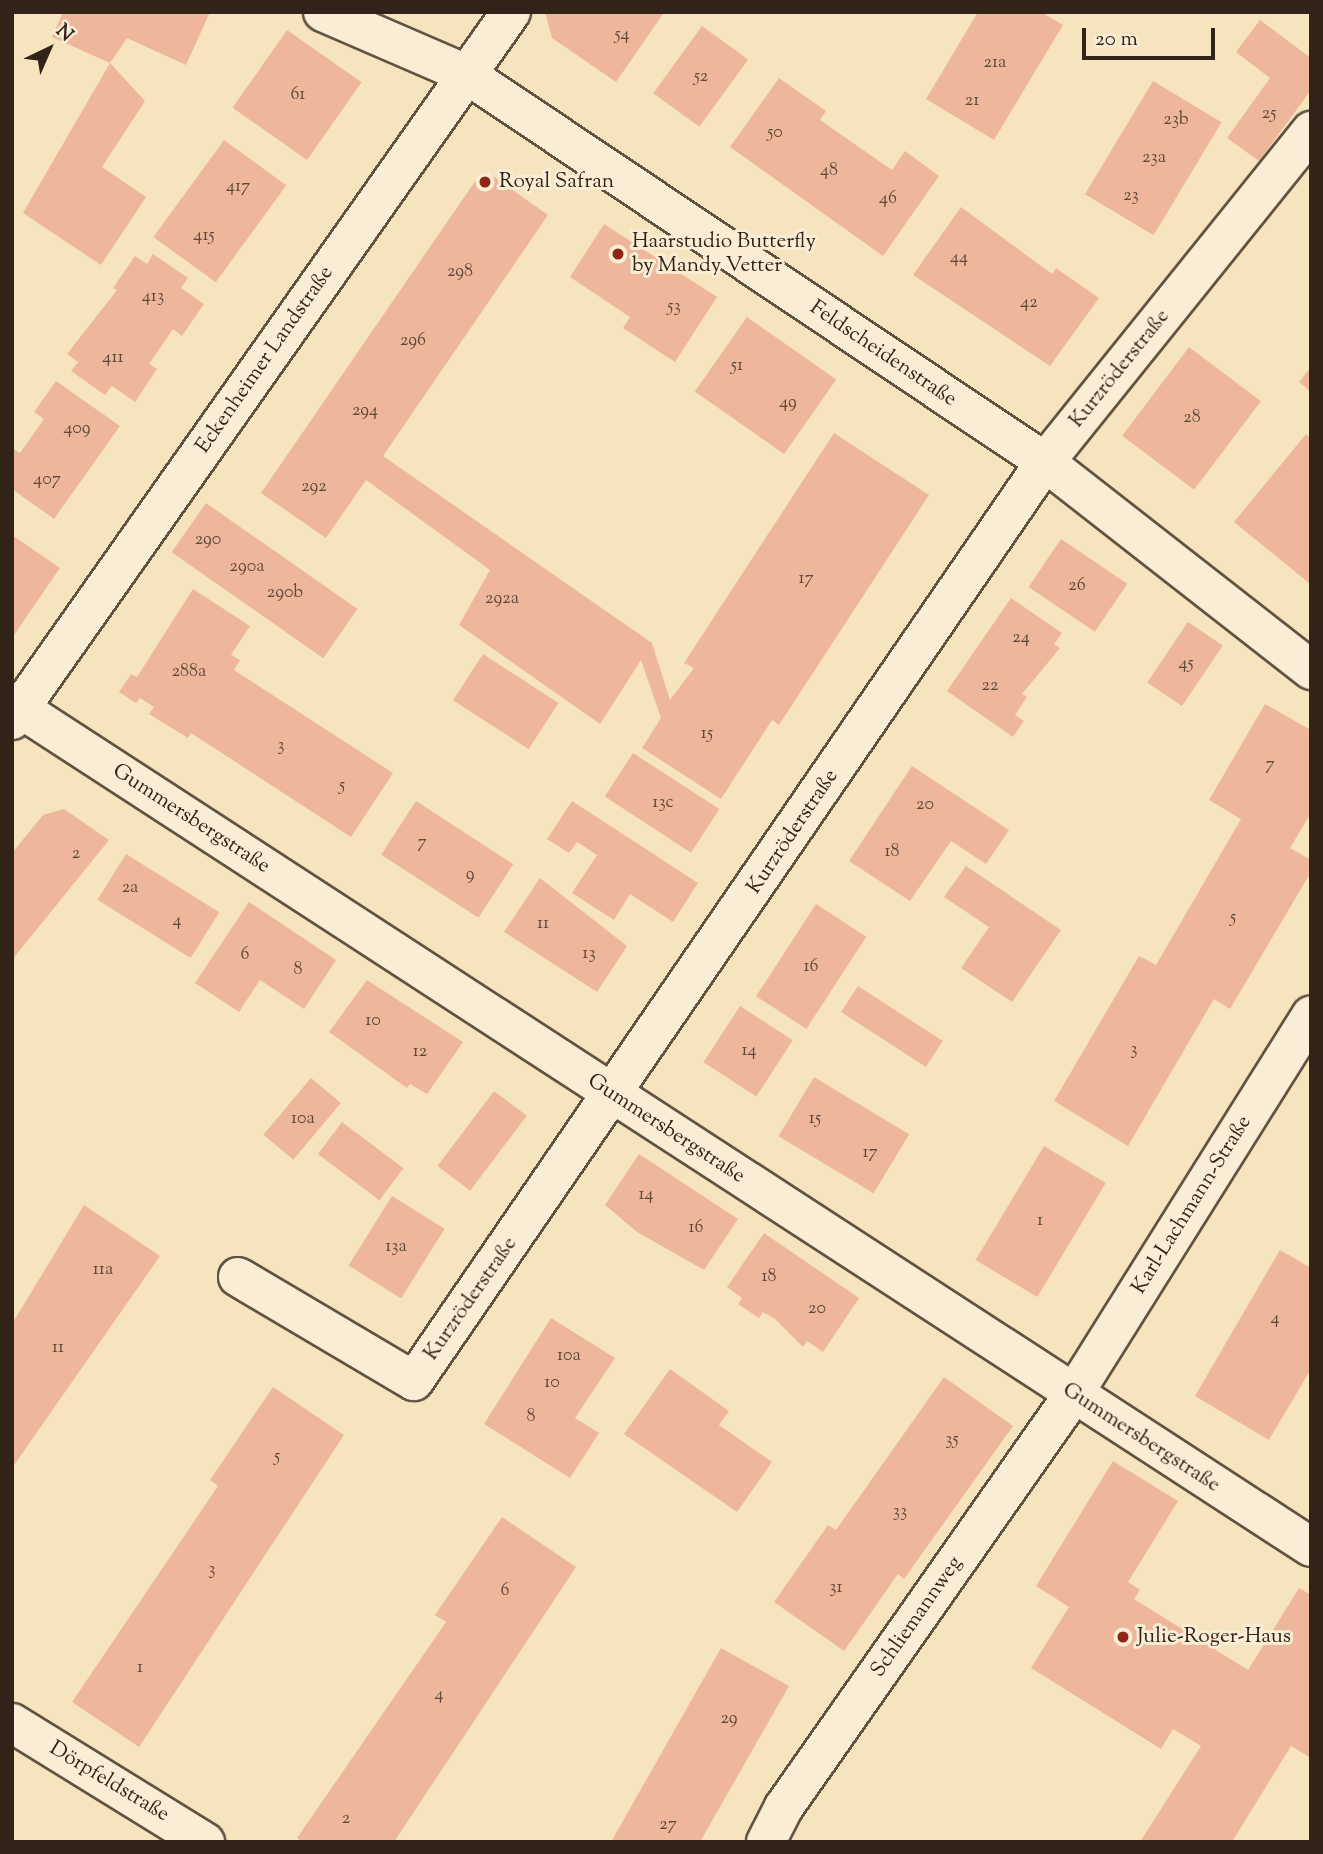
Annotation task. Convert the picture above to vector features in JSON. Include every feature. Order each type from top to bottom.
[{"type":"street","name":"Feldscheidenstraße","points":[[323,12],[466,74],[1045,462],[1311,670]]},
{"type":"street","name":"Eckenheimer Landstraße","points":[[15,713],[511,12]]},
{"type":"street","name":"Kurzröderstraße","points":[[238,1277],[414,1381],[614,1095],[1045,462],[1311,131]]},
{"type":"street","name":"Gummersbergstraße","points":[[15,713],[614,1095],[1311,1547]]},
{"type":"street","name":"Karl-Lachmann-Straße","points":[[1073,1395],[1311,1015]]},
{"type":"street","name":"Schliemannweg","points":[[766,1842],[783,1807],[1073,1395]]},
{"type":"street","name":"Dörpfeldstraße","points":[[12,1723],[205,1842]]},
{"type":"building","points":[[63,12],[210,12],[186,65],[127,38],[110,63],[52,37]]},
{"type":"building","points":[[545,12],[663,14],[616,82],[552,38]]},
{"type":"building","points":[[978,12],[1041,12],[1063,25],[994,140],[926,99]]},
{"type":"building","points":[[1260,20],[1311,58],[1311,90],[1259,161],[1227,138],[1270,78],[1236,52]]},
{"type":"building","points":[[702,26],[748,60],[699,127],[653,93]]},
{"type":"building","points":[[287,30],[362,82],[307,160],[233,108]]},
{"type":"building","points":[[110,63],[145,101],[102,167],[146,197],[101,265],[23,213]]},
{"type":"building","points":[[779,78],[826,111],[820,120],[892,170],[905,151],[939,176],[883,256],[730,147]]},
{"type":"building","points":[[1153,81],[1222,122],[1154,235],[1085,194]]},
{"type":"building","points":[[224,140],[286,185],[216,282],[153,237]]},
{"type":"building","points":[[490,174],[548,215],[383,456],[652,643],[670,700],[694,668],[684,663],[834,433],[929,495],[779,725],[772,720],[721,799],[642,748],[661,718],[641,660],[600,724],[459,625],[490,570],[366,480],[326,538],[261,493],[478,177]]},
{"type":"building","points":[[961,207],[1052,274],[1056,268],[1099,298],[1050,366],[913,275]]},
{"type":"building","points":[[604,224],[717,297],[675,362],[623,328],[630,317],[570,277]]},
{"type":"building","points":[[153,254],[188,278],[181,288],[204,304],[182,336],[173,329],[149,364],[157,369],[135,402],[112,386],[105,395],[71,371],[78,362],[67,354],[117,290],[113,288],[135,256],[147,264]]},
{"type":"building","points":[[747,317],[836,380],[784,454],[695,392]]},
{"type":"building","points":[[1189,347],[1261,401],[1194,490],[1122,436]]},
{"type":"building","points":[[1311,367],[1311,392],[1299,382]]},
{"type":"building","points":[[56,381],[120,426],[54,519],[12,489],[12,448],[20,453],[44,419],[34,412]]},
{"type":"building","points":[[1306,434],[1311,438],[1309,583],[1234,522]]},
{"type":"building","points":[[206,503],[358,609],[323,658],[172,552]]},
{"type":"building","points":[[12,535],[60,568],[12,638]]},
{"type":"building","points":[[1061,539],[1127,584],[1095,632],[1029,587]]},
{"type":"building","points":[[193,589],[250,626],[231,655],[240,660],[234,670],[393,773],[351,837],[191,733],[188,738],[149,714],[154,707],[140,698],[136,703],[119,692],[131,674],[137,677]]},
{"type":"building","points":[[1011,598],[1062,633],[1054,644],[1060,648],[1022,694],[1027,697],[1015,715],[1024,721],[1013,737],[947,691]]},
{"type":"building","points":[[1188,622],[1223,645],[1182,706],[1147,683]]},
{"type":"building","points":[[483,654],[558,703],[529,749],[453,700]]},
{"type":"building","points":[[1265,704],[1311,730],[1311,813],[1290,848],[1311,860],[1311,872],[1230,1009],[1214,999],[1128,1146],[1054,1101],[1139,956],[1156,965],[1241,819],[1209,800]]},
{"type":"building","points":[[633,753],[719,809],[691,853],[605,797]]},
{"type":"building","points":[[912,766],[1009,830],[986,864],[951,841],[910,901],[849,861]]},
{"type":"building","points":[[416,801],[513,864],[478,918],[381,855]]},
{"type":"building","points":[[572,801],[698,883],[673,922],[630,894],[614,920],[572,893],[597,855],[577,842],[569,853],[547,839]]},
{"type":"building","points":[[64,809],[109,840],[12,960],[12,853],[43,815]]},
{"type":"building","points":[[126,854],[219,912],[191,958],[97,900]]},
{"type":"building","points":[[966,866],[1061,930],[1012,1002],[961,968],[989,927],[944,897]]},
{"type":"building","points":[[540,878],[627,946],[597,992],[504,932]]},
{"type":"building","points":[[249,902],[336,960],[304,1009],[260,980],[239,1012],[195,983]]},
{"type":"building","points":[[816,904],[866,937],[806,1029],[756,996]]},
{"type":"building","points":[[367,980],[463,1042],[427,1094],[410,1084],[407,1088],[329,1032]]},
{"type":"building","points":[[858,986],[943,1041],[926,1067],[841,1012]]},
{"type":"building","points":[[740,1006],[793,1040],[756,1097],[704,1062]]},
{"type":"building","points":[[814,1077],[909,1134],[874,1193],[778,1136]]},
{"type":"building","points":[[311,1078],[341,1103],[293,1160],[263,1135]]},
{"type":"building","points":[[494,1091],[527,1116],[470,1191],[437,1166]]},
{"type":"building","points":[[342,1122],[403,1168],[379,1200],[318,1154]]},
{"type":"building","points":[[1044,1146],[1106,1183],[1037,1297],[975,1260]]},
{"type":"building","points":[[639,1154],[738,1219],[704,1270],[637,1232],[605,1205]]},
{"type":"building","points":[[392,1196],[445,1229],[401,1298],[349,1266]]},
{"type":"building","points":[[84,1205],[160,1256],[12,1468],[12,1324]]},
{"type":"building","points":[[764,1233],[859,1298],[823,1352],[807,1341],[803,1347],[775,1319],[763,1312],[759,1318],[738,1304],[742,1298],[727,1287]]},
{"type":"building","points":[[1280,1250],[1311,1268],[1311,1369],[1269,1440],[1195,1396]]},
{"type":"building","points":[[551,1318],[615,1358],[575,1418],[599,1433],[570,1478],[484,1424]]},
{"type":"building","points":[[670,1369],[729,1411],[719,1425],[772,1462],[737,1512],[624,1434]]},
{"type":"building","points":[[944,1377],[1013,1426],[904,1579],[898,1574],[844,1651],[774,1602],[828,1525],[836,1530]]},
{"type":"building","points":[[273,1387],[344,1435],[139,1747],[72,1702],[218,1486],[210,1480]]},
{"type":"building","name":"Julie-Roger-Haus","points":[[1113,1461],[1178,1501],[1128,1582],[1140,1590],[1134,1599],[1248,1670],[1299,1588],[1311,1595],[1311,1758],[1291,1746],[1232,1842],[1140,1842],[1201,1746],[1173,1729],[1161,1749],[1031,1668],[1069,1607],[1036,1586]]},
{"type":"building","points":[[502,1517],[576,1567],[394,1842],[303,1842],[297,1838],[446,1622],[435,1615]]},
{"type":"building","points":[[721,1648],[789,1686],[700,1842],[611,1842]]},
{"type":"place","name":"Royal Safran","points":[[485,182]]},
{"type":"place","name":"Haarstudio Butterfly by Mandy Vetter","points":[[618,254]]},
{"type":"place","name":"Julie-Roger-Haus","points":[[1123,1637]]}]
